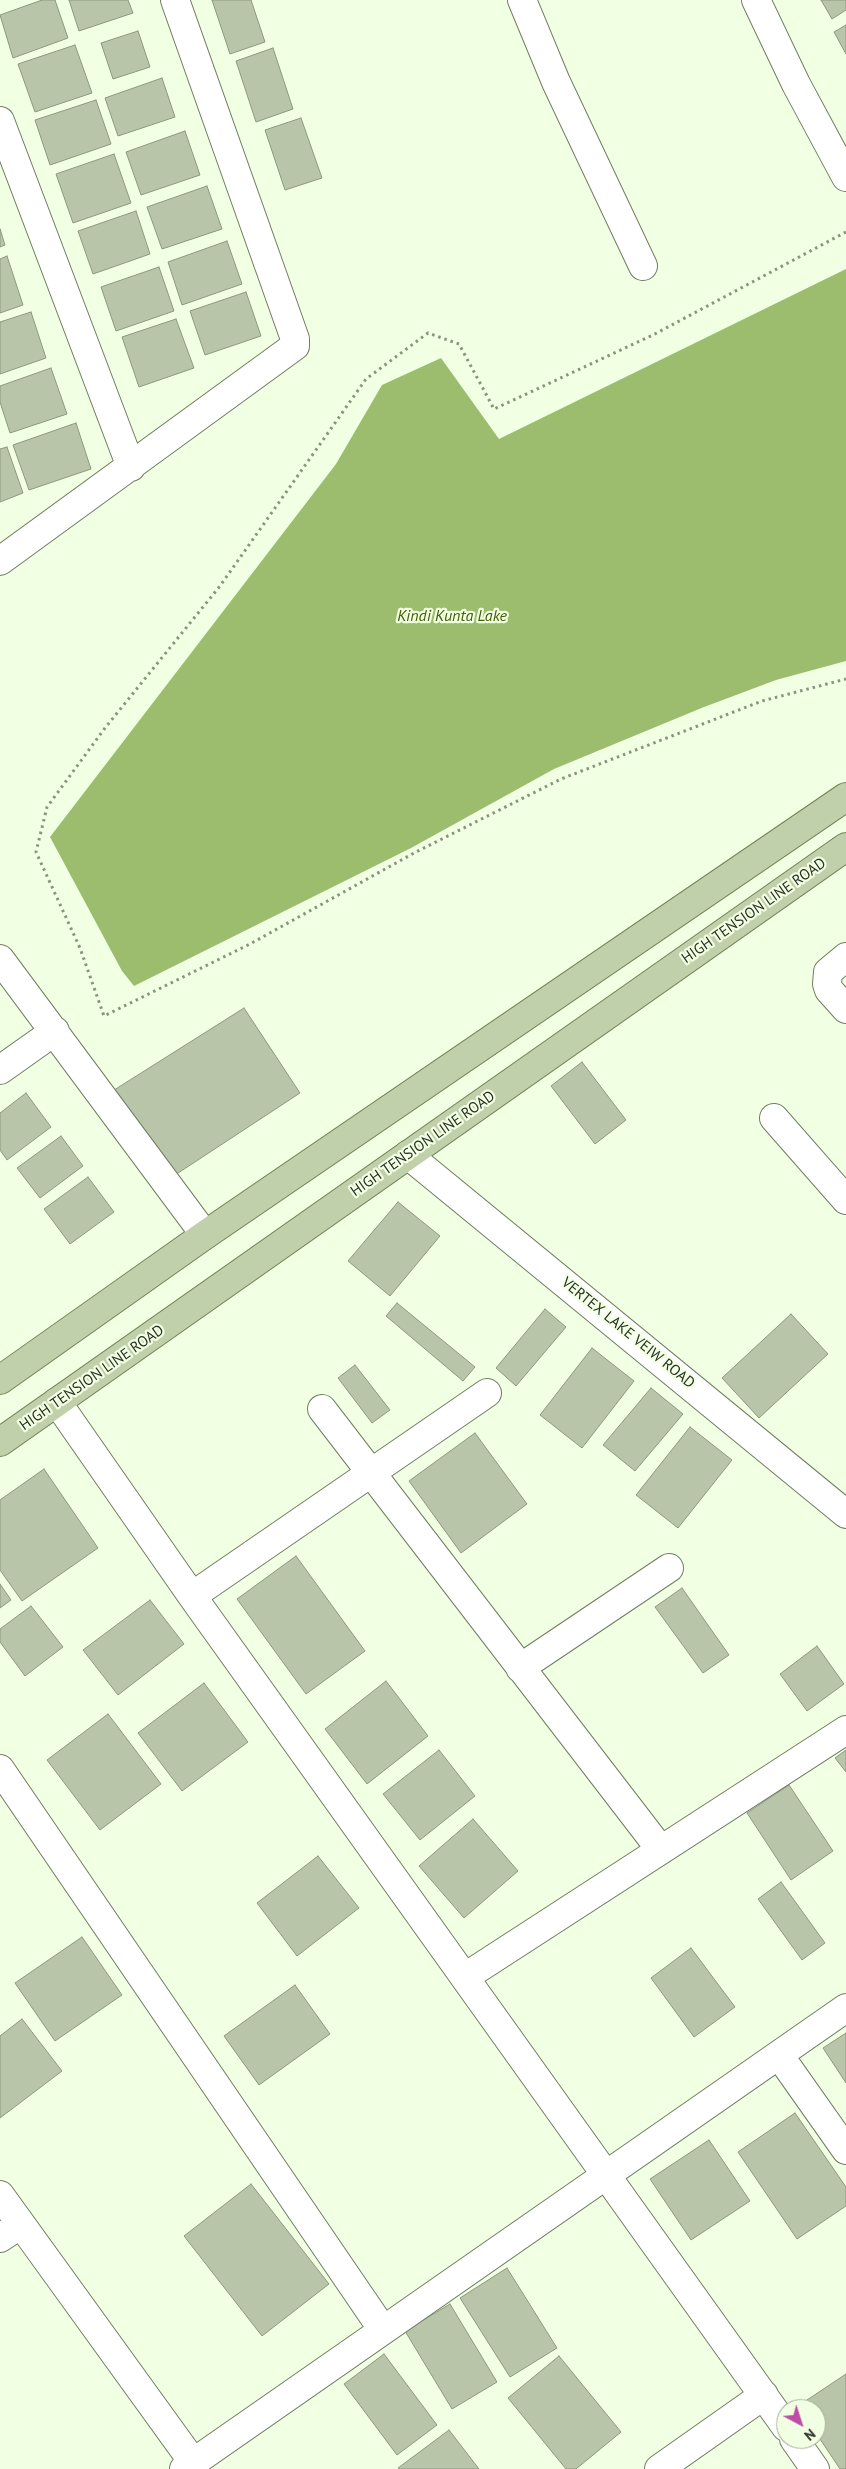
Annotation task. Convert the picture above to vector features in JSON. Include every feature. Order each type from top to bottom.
[{"type":"main road","points":[[0,1380],[205,1235],[846,797]]},
{"type":"main road","name":"HIGH TENSION LINE ROAD","points":[[0,1442],[846,847]]},
{"type":"street","points":[[0,561],[295,346],[295,339],[175,0]]},
{"type":"street","points":[[522,0],[556,82],[643,266]]},
{"type":"street","points":[[756,0],[796,84],[846,177]]},
{"type":"street","points":[[0,121],[131,467]]},
{"type":"street","points":[[846,957],[828,972],[826,984],[846,1009]]},
{"type":"street","points":[[0,959],[205,1235]]},
{"type":"street","points":[[0,1070],[55,1031]]},
{"type":"street","points":[[774,1118],[846,1200]]},
{"type":"street","name":"VERTEX LAKE VEIW ROAD","points":[[408,1155],[846,1514]]},
{"type":"street","points":[[192,1596],[487,1393]]},
{"type":"street","points":[[58,1402],[192,1596],[776,2412]]},
{"type":"street","points":[[322,1409],[661,1850]]},
{"type":"street","points":[[520,1668],[668,1568]]},
{"type":"street","points":[[465,1977],[846,1730]]},
{"type":"street","points":[[0,1769],[383,2330]]},
{"type":"street","points":[[0,2195],[10,2231],[188,2466],[846,2008]]},
{"type":"street","points":[[779,2055],[846,2150]]},
{"type":"street","points":[[659,2469],[764,2395]]},
{"type":"street","points":[[801,2449],[815,2469]]},
{"type":"path","points":[[846,232],[654,335],[494,409],[459,344],[428,333],[366,380],[220,586],[105,728],[47,807],[36,852],[80,948],[104,1016],[250,944],[414,853],[561,780],[762,701],[846,679]]},
{"type":"water","name":"Kindi Kunta Lake","points":[[846,269],[846,661],[776,680],[704,707],[554,769],[411,848],[134,986],[122,971],[50,837],[336,464],[382,385],[441,358],[499,439]]},
{"type":"building","points":[[42,0],[55,0],[68,38],[13,58],[0,15]]},
{"type":"building","points":[[69,0],[128,0],[133,13],[79,31]]},
{"type":"building","points":[[212,0],[251,0],[265,42],[230,54]]},
{"type":"building","points":[[821,0],[846,0],[846,10],[832,19]]},
{"type":"building","points":[[846,25],[846,54],[834,32]]},
{"type":"building","points":[[138,31],[150,67],[113,79],[101,43]]},
{"type":"building","points":[[75,45],[92,93],[35,112],[18,64]]},
{"type":"building","points":[[273,48],[293,109],[256,122],[236,61]]},
{"type":"building","points":[[162,78],[175,117],[118,136],[105,98]]},
{"type":"building","points":[[96,100],[111,144],[50,165],[35,120]]},
{"type":"building","points":[[301,118],[322,178],[285,190],[265,130]]},
{"type":"building","points":[[185,131],[200,175],[141,195],[126,152]]},
{"type":"building","points":[[114,154],[131,203],[73,223],[56,174]]},
{"type":"building","points":[[207,186],[222,229],[162,249],[147,207]]},
{"type":"building","points":[[136,211],[150,254],[93,274],[78,231]]},
{"type":"building","points":[[0,229],[5,245],[0,247]]},
{"type":"building","points":[[227,241],[242,284],[182,305],[168,262]]},
{"type":"building","points":[[7,256],[23,305],[0,313],[0,259]]},
{"type":"building","points":[[159,267],[174,311],[116,331],[101,287]]},
{"type":"building","points":[[246,292],[261,336],[205,355],[190,311]]},
{"type":"building","points":[[31,312],[46,358],[0,374],[0,322]]},
{"type":"building","points":[[176,319],[194,368],[139,387],[122,337]]},
{"type":"building","points":[[51,368],[67,414],[10,433],[0,402],[0,386]]},
{"type":"building","points":[[76,423],[91,469],[29,490],[13,445]]},
{"type":"building","points":[[7,447],[23,493],[0,502],[0,449]]},
{"type":"building","points":[[244,1008],[300,1093],[172,1177],[111,1092]]},
{"type":"building","points":[[582,1062],[626,1120],[595,1144],[551,1086]]},
{"type":"building","points":[[26,1093],[51,1127],[7,1160],[0,1150],[0,1113]]},
{"type":"building","points":[[61,1136],[83,1166],[40,1198],[17,1168]]},
{"type":"building","points":[[88,1177],[114,1212],[70,1244],[44,1209]]},
{"type":"building","points":[[398,1202],[440,1236],[390,1296],[348,1261]]},
{"type":"building","points":[[397,1303],[475,1367],[463,1381],[386,1316]]},
{"type":"building","points":[[545,1309],[566,1327],[516,1386],[496,1368]]},
{"type":"building","points":[[791,1314],[828,1354],[759,1418],[722,1378]]},
{"type":"building","points":[[592,1348],[634,1381],[582,1448],[540,1415]]},
{"type":"building","points":[[355,1365],[390,1410],[372,1423],[338,1378]]},
{"type":"building","points":[[651,1388],[683,1414],[635,1471],[603,1445]]},
{"type":"building","points":[[690,1427],[732,1460],[678,1528],[636,1495]]},
{"type":"building","points":[[475,1433],[527,1504],[461,1553],[409,1481]]},
{"type":"building","points":[[44,1469],[98,1548],[22,1601],[0,1570],[0,1500]]},
{"type":"building","points":[[296,1556],[365,1651],[306,1694],[237,1599]]},
{"type":"building","points":[[0,1584],[11,1600],[0,1608]]},
{"type":"building","points":[[682,1588],[729,1655],[703,1673],[655,1607]]},
{"type":"building","points":[[150,1600],[184,1644],[118,1695],[83,1650]]},
{"type":"building","points":[[31,1606],[63,1647],[25,1676],[0,1642],[0,1629]]},
{"type":"building","points":[[817,1646],[844,1684],[807,1711],[780,1674]]},
{"type":"building","points":[[386,1681],[428,1736],[367,1784],[325,1729]]},
{"type":"building","points":[[204,1683],[248,1742],[182,1791],[138,1733]]},
{"type":"building","points":[[108,1714],[161,1784],[100,1830],[47,1760]]},
{"type":"building","points":[[439,1750],[475,1796],[420,1840],[383,1794]]},
{"type":"building","points":[[846,1750],[846,1772],[835,1758]]},
{"type":"building","points":[[789,1785],[833,1851],[791,1880],[747,1813]]},
{"type":"building","points":[[473,1819],[518,1871],[464,1918],[419,1866]]},
{"type":"building","points":[[318,1856],[359,1908],[297,1956],[257,1903]]},
{"type":"building","points":[[781,1882],[825,1943],[802,1960],[758,1899]]},
{"type":"building","points":[[82,1937],[122,1995],[55,2041],[15,1983]]},
{"type":"building","points":[[691,1948],[735,2007],[694,2037],[651,1978]]},
{"type":"building","points":[[295,1985],[330,2034],[259,2085],[224,2036]]},
{"type":"building","points":[[22,2019],[62,2071],[0,2118],[0,2036]]},
{"type":"building","points":[[846,2033],[846,2083],[823,2048]]},
{"type":"building","points":[[795,2113],[846,2187],[846,2206],[797,2239],[738,2152]]},
{"type":"building","points":[[709,2140],[750,2201],[691,2240],[650,2179]]},
{"type":"building","points":[[251,2184],[329,2284],[262,2336],[184,2236]]},
{"type":"building","points":[[507,2268],[557,2348],[510,2377],[460,2298]]},
{"type":"building","points":[[450,2304],[497,2382],[452,2409],[405,2331]]},
{"type":"building","points":[[384,2354],[437,2425],[397,2455],[344,2384]]},
{"type":"building","points":[[559,2356],[621,2432],[576,2469],[566,2469],[508,2398]]},
{"type":"building","points":[[846,2374],[846,2469],[840,2469],[826,2448],[826,2399],[808,2399]]},
{"type":"building","points":[[449,2430],[479,2469],[398,2468]]}]
